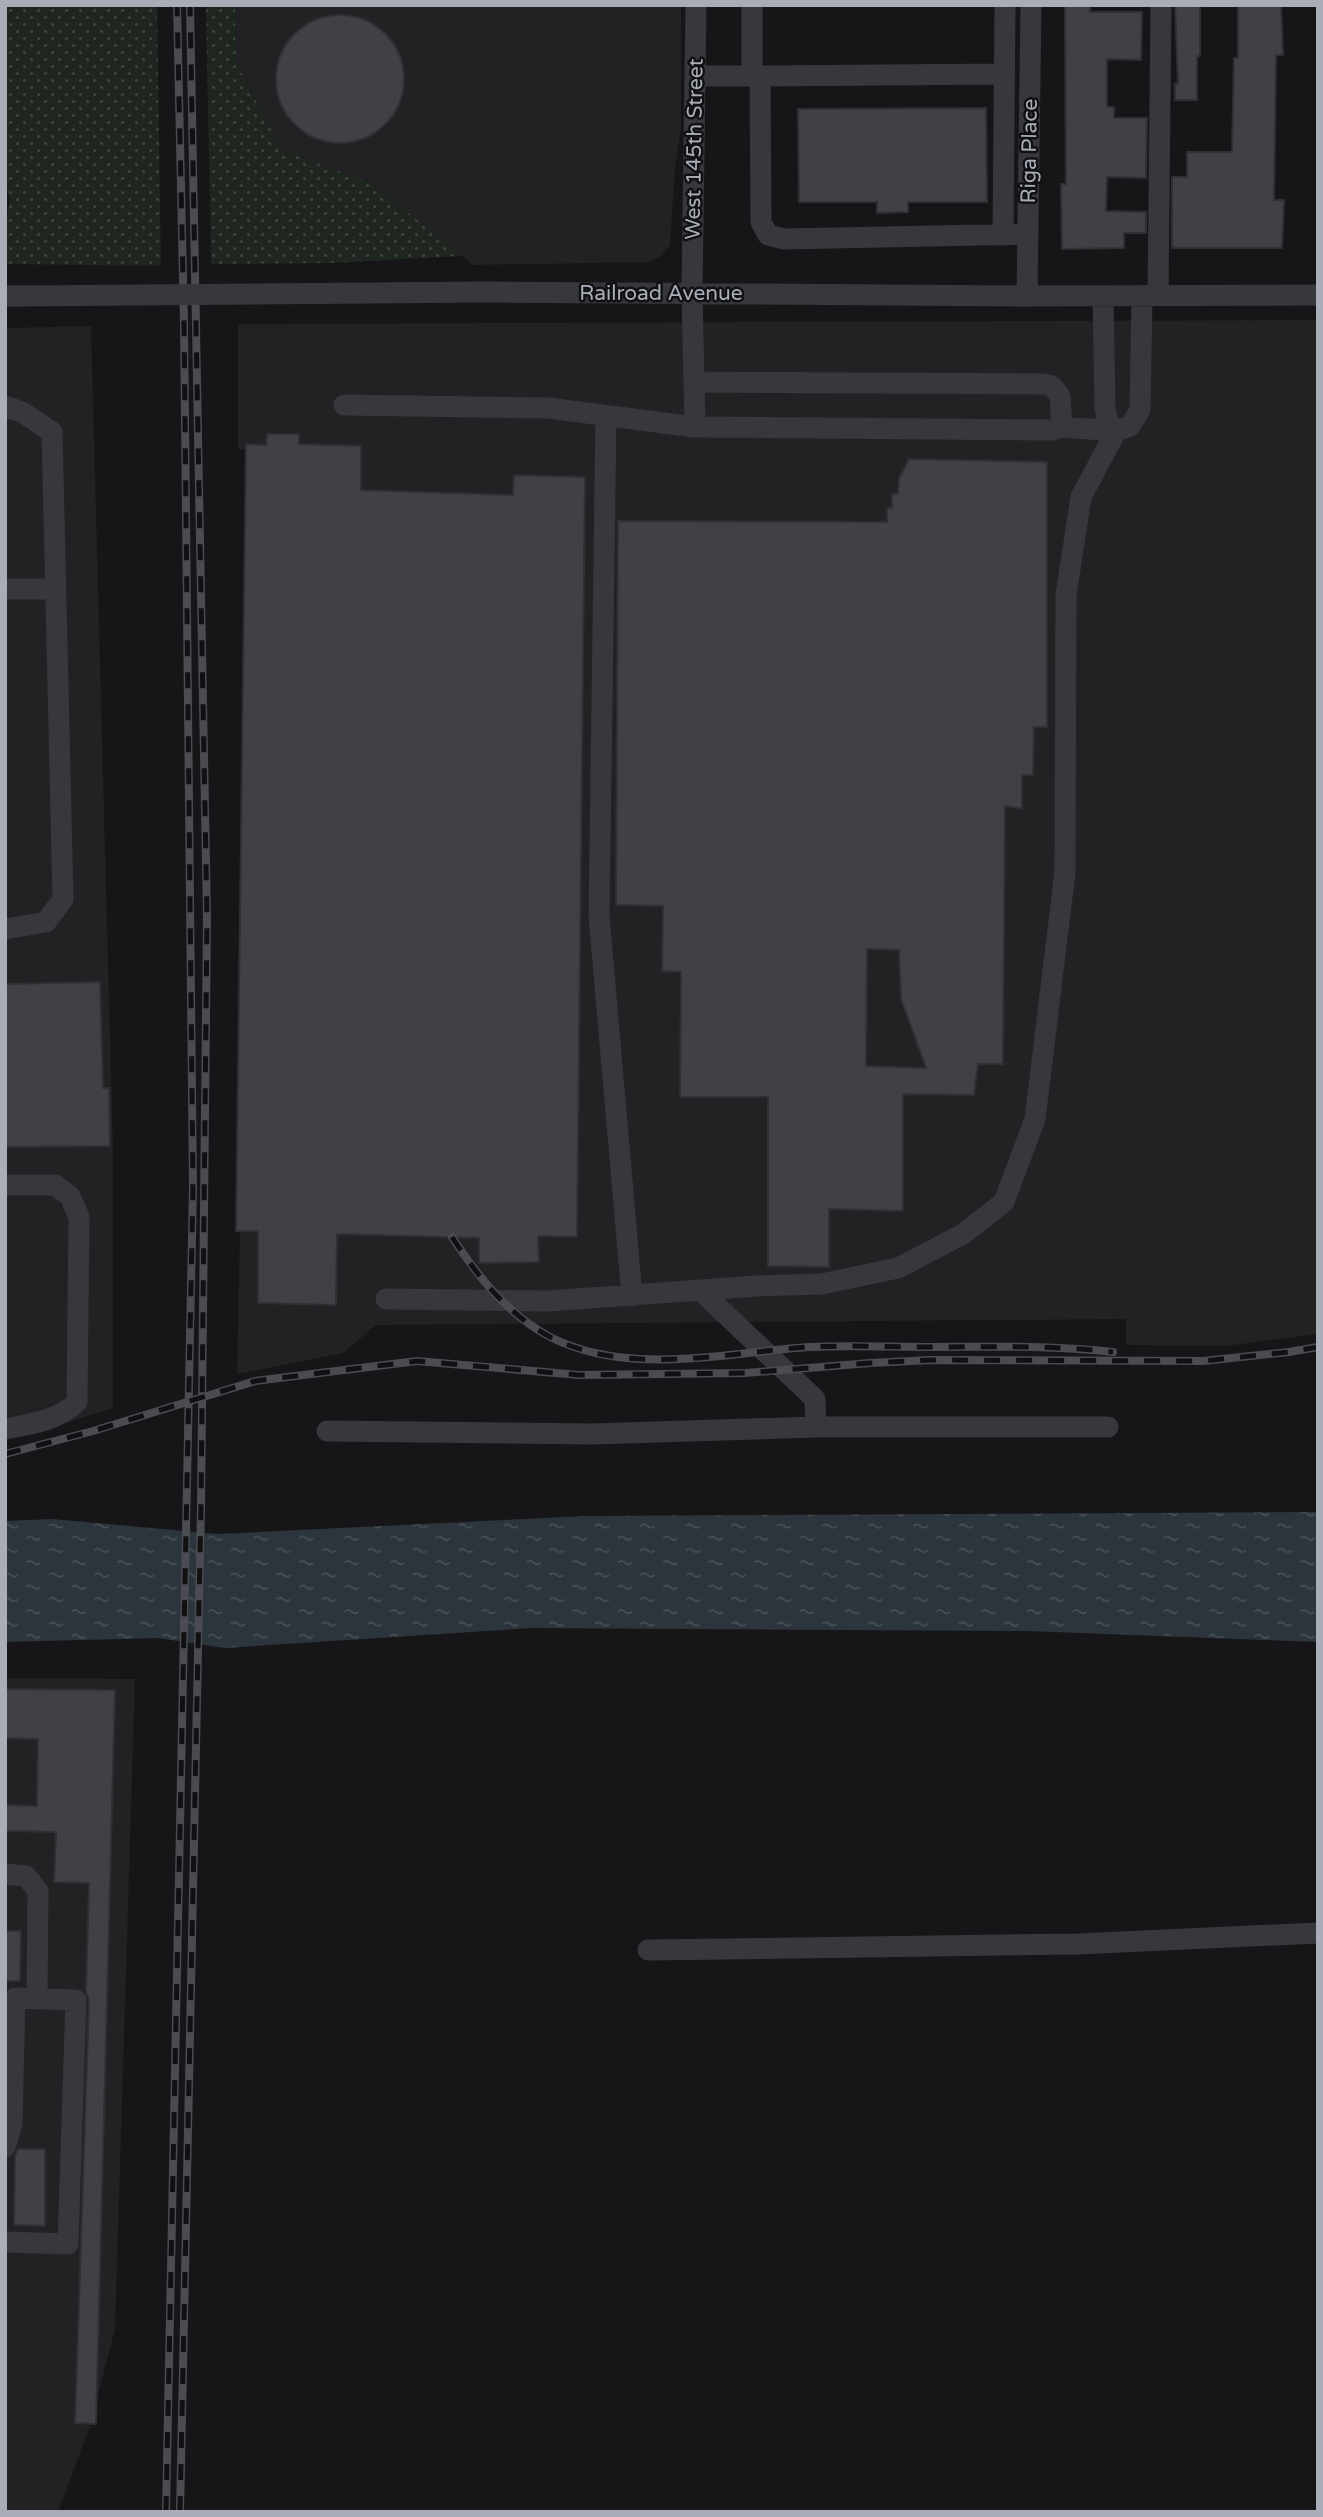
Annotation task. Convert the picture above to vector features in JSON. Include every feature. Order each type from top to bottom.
[{"type":"street","name":"West 145th Street","points":[[695,428],[692,293],[696,5]]},
{"type":"street","points":[[752,5],[761,222],[768,235],[784,239],[1028,234]]},
{"type":"street","points":[[1003,235],[1005,5]]},
{"type":"street","name":"Riga Place","points":[[1027,296],[1031,5]]},
{"type":"street","points":[[344,405],[548,408],[695,428],[1062,428],[1116,431],[1130,426],[1140,410],[1150,296],[1161,5]]},
{"type":"street","points":[[695,76],[1004,71],[1030,67]]},
{"type":"street","points":[[1004,124],[1030,124]]},
{"type":"street","name":"Railroad Avenue","points":[[14,296],[484,292],[1318,295]]},
{"type":"street","points":[[1103,296],[1105,408],[1108,422],[1116,431]]},
{"type":"street","points":[[696,382],[1043,384],[1052,386],[1060,396],[1062,428]]},
{"type":"street","points":[[5,406],[22,412],[52,432],[63,899],[46,922],[5,929]]},
{"type":"street","points":[[606,415],[599,916],[632,1296]]},
{"type":"street","points":[[386,1299],[548,1301],[822,1284],[898,1268],[964,1234],[1004,1202],[1035,1119],[1065,872],[1066,595],[1081,497],[1116,431]]},
{"type":"street","points":[[5,589],[56,589]]},
{"type":"street","points":[[5,1185],[55,1185],[70,1196],[79,1217],[76,1402],[66,1412],[43,1421],[5,1429]]},
{"type":"street","points":[[701,1291],[814,1399],[816,1427]]},
{"type":"street","points":[[327,1431],[592,1434],[816,1427],[1108,1427]]},
{"type":"street","points":[[5,1874],[26,1876],[38,1891],[37,1999]]},
{"type":"street","points":[[648,1950],[1078,1944],[1318,1933]]},
{"type":"street","points":[[5,2147],[12,2124],[15,1998],[76,2000],[68,2244],[5,2242]]},
{"type":"shaded area","points":[[5,5],[157,5],[161,266],[5,264],[5,228],[10,200],[5,180]]},
{"type":"shaded area","points":[[206,5],[235,5],[236,63],[282,150],[371,183],[462,256],[333,263],[211,264]]},
{"type":"shaded area","points":[[235,5],[681,5],[681,128],[675,168],[670,245],[661,256],[649,262],[473,265],[371,183],[282,150],[236,63]]},
{"type":"shaded area","points":[[1318,320],[1318,1334],[1225,1346],[1126,1345],[1126,1319],[376,1325],[343,1353],[237,1374],[240,1232],[236,1231],[246,450],[238,449],[238,324]]},
{"type":"shaded area","points":[[91,326],[113,1149],[113,1408],[41,1431],[5,1439],[5,328]]},
{"type":"shaded area","points":[[5,1678],[135,1679],[115,2329],[90,2426],[58,2512],[5,2512]]},
{"type":"water","points":[[1318,1512],[1318,1642],[1028,1631],[533,1628],[225,1648],[158,1638],[5,1642],[5,1521],[52,1519],[218,1534],[586,1516]]},
{"type":"building","points":[[1065,5],[1090,5],[1090,12],[1142,12],[1141,60],[1107,59],[1107,107],[1114,107],[1114,118],[1147,118],[1146,178],[1107,177],[1106,211],[1146,212],[1146,233],[1124,233],[1124,248],[1062,249],[1061,184],[1066,184]]},
{"type":"building","points":[[1175,5],[1200,5],[1197,100],[1175,100],[1175,84],[1178,84]]},
{"type":"building","points":[[1238,5],[1281,5],[1283,55],[1276,55],[1274,200],[1284,200],[1282,248],[1172,248],[1172,177],[1187,177],[1187,152],[1232,152],[1234,58],[1238,58]]},
{"type":"building","points":[[340,15],[364,20],[385,34],[399,55],[404,79],[399,103],[385,124],[364,138],[340,143],[316,138],[295,124],[281,103],[276,79],[281,55],[295,34],[316,20]]},
{"type":"building","points":[[986,108],[987,202],[908,202],[908,212],[877,213],[877,202],[799,202],[798,109]]},
{"type":"building","points":[[267,434],[299,434],[299,444],[361,446],[361,490],[513,495],[514,475],[585,477],[577,1237],[538,1236],[539,1262],[479,1263],[479,1238],[337,1234],[336,1305],[258,1303],[258,1231],[236,1231],[246,444],[266,445]]},
{"type":"building","points":[[909,459],[1047,462],[1047,727],[1034,727],[1033,775],[1022,775],[1022,809],[1005,806],[1003,1064],[978,1064],[974,1095],[903,1094],[903,1211],[829,1209],[829,1267],[768,1266],[768,1097],[680,1097],[681,972],[662,971],[663,906],[616,905],[618,521],[887,522],[887,508],[892,508],[892,494],[898,494],[899,478]],"holes":[[[867,949],[899,950],[901,999],[926,1068],[866,1066]]]},
{"type":"building","points":[[100,982],[103,1088],[109,1088],[110,1146],[5,1147],[5,984]]},
{"type":"building","points":[[5,1689],[115,1690],[96,2424],[75,2423],[89,2000],[86,1992],[89,1883],[54,1882],[56,1832],[5,1831],[5,1805],[37,1806],[38,1739],[5,1738]]},
{"type":"building","points":[[5,1931],[21,1931],[20,1981],[5,1981]]},
{"type":"building","points":[[18,2149],[45,2149],[45,2226],[14,2225],[15,2155]]},
{"type":"railway","points":[[166,2512],[193,1188],[184,323],[177,5]]},
{"type":"railway","points":[[180,2512],[201,1508],[207,917],[190,5]]},
{"type":"railway","points":[[452,1237],[484,1281],[522,1319],[552,1338],[583,1350],[614,1357],[680,1359],[840,1346],[1045,1347],[1113,1352]]},
{"type":"railway","points":[[5,1454],[93,1431],[255,1381],[417,1361],[579,1375],[745,1373],[931,1360],[1203,1361],[1318,1347]]}]
